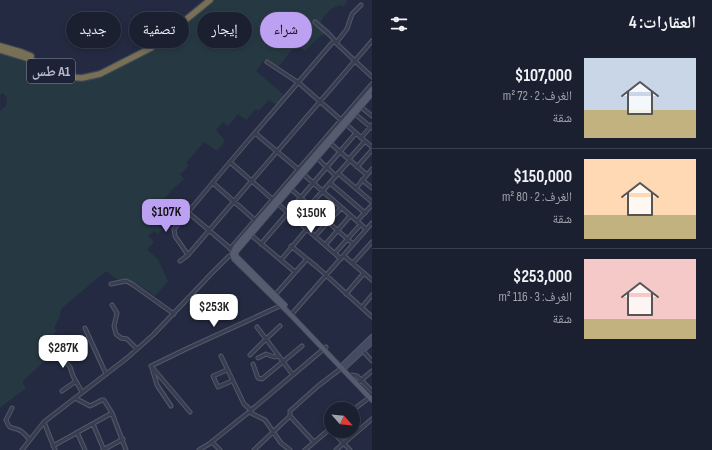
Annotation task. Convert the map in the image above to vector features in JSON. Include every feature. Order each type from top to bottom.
[{"type":"highway","name":"طس A1","points":[[0,46],[21,52],[62,71],[76,74],[90,73],[104,69],[150,45],[205,0]]},
{"type":"highway","name":"طس A1","points":[[0,50],[27,58],[67,77],[82,78],[100,74],[151,48],[210,0]]},
{"type":"main road","points":[[371,398],[292,314],[234,259],[233,252],[256,221],[372,89]]},
{"type":"main road","points":[[233,252],[251,235],[275,201],[290,188],[330,143],[344,122],[362,107],[372,94]]},
{"type":"main road","points":[[233,252],[275,295],[282,305]]},
{"type":"main road","points":[[342,368],[372,337]]},
{"type":"main road","points":[[342,368],[372,342]]},
{"type":"main road","points":[[342,368],[360,381],[371,398]]},
{"type":"street","points":[[188,255],[173,232],[174,229],[255,133],[347,29],[352,14],[361,5]]},
{"type":"street","points":[[315,22],[372,77]]},
{"type":"street","points":[[180,261],[188,255],[372,41]]},
{"type":"street","points":[[267,62],[299,83],[372,147]]},
{"type":"street","points":[[275,201],[298,169],[344,122],[372,84]]},
{"type":"street","points":[[367,99],[372,103]]},
{"type":"street","points":[[362,107],[372,116]]},
{"type":"street","points":[[355,114],[371,127],[361,138]]},
{"type":"street","points":[[255,133],[298,169]]},
{"type":"street","points":[[261,244],[356,133]]},
{"type":"street","points":[[297,220],[323,192],[365,141]]},
{"type":"street","points":[[330,143],[366,175]]},
{"type":"street","points":[[358,167],[372,150]]},
{"type":"street","points":[[317,158],[356,188],[372,203],[357,221]]},
{"type":"street","points":[[230,162],[325,245],[335,253],[353,263],[372,280]]},
{"type":"street","points":[[356,188],[372,169]]},
{"type":"street","points":[[303,174],[366,229]]},
{"type":"street","points":[[362,180],[372,188]]},
{"type":"street","points":[[213,183],[256,221]]},
{"type":"street","points":[[330,183],[365,213]]},
{"type":"street","points":[[290,188],[353,244]]},
{"type":"street","points":[[280,260],[331,200]]},
{"type":"street","points":[[22,450],[44,422],[137,349],[174,314],[233,252],[188,212],[181,208],[172,218],[163,212]]},
{"type":"street","points":[[316,236],[341,208]]},
{"type":"street","points":[[325,245],[350,216]]},
{"type":"street","points":[[292,314],[372,222]]},
{"type":"street","points":[[335,253],[360,224]]},
{"type":"street","points":[[251,235],[295,272]]},
{"type":"street","points":[[353,263],[372,242]]},
{"type":"street","points":[[291,246],[372,317]]},
{"type":"street","points":[[275,295],[307,259]]},
{"type":"street","points":[[346,294],[364,273]]},
{"type":"street","points":[[111,284],[126,281],[174,314]]},
{"type":"street","points":[[362,307],[372,295]]},
{"type":"street","points":[[112,305],[117,313],[114,326],[116,334],[129,341],[137,349]]},
{"type":"street","points":[[151,366],[282,305]]},
{"type":"street","points":[[250,355],[280,326]]},
{"type":"street","points":[[257,327],[294,375]]},
{"type":"street","points":[[85,328],[106,374]]},
{"type":"street","points":[[253,364],[258,378],[262,379],[302,346]]},
{"type":"street","points":[[60,348],[58,354],[70,367],[82,392]]},
{"type":"street","points":[[199,450],[212,442],[325,348]]},
{"type":"street","points":[[363,351],[372,362]]},
{"type":"street","points":[[258,358],[266,354],[274,357],[279,356]]},
{"type":"street","points":[[221,356],[244,404],[250,411],[262,419],[281,442],[290,450]]},
{"type":"street","points":[[151,366],[157,385],[171,406]]},
{"type":"street","points":[[151,366],[190,412]]},
{"type":"street","points":[[255,449],[290,416],[290,411],[318,386],[342,368]]},
{"type":"street","points":[[227,370],[214,376],[218,388],[232,381]]},
{"type":"street","points":[[372,371],[360,381],[372,391]]},
{"type":"street","points":[[62,391],[76,381]]},
{"type":"street","points":[[75,398],[90,406],[104,400],[112,413],[126,450]]},
{"type":"street","points":[[360,405],[371,398]]},
{"type":"street","points":[[12,408],[6,420],[8,425],[10,428],[20,430],[30,440]]},
{"type":"street","points":[[54,446],[112,413]]},
{"type":"street","points":[[290,416],[314,442]]},
{"type":"street","points":[[336,450],[372,419]]},
{"type":"street","points":[[44,422],[55,450]]},
{"type":"street","points":[[93,424],[104,450],[123,439]]},
{"type":"street","points":[[77,432],[84,449]]},
{"type":"street","points":[[305,450],[324,434]]},
{"type":"street","points":[[339,438],[350,450]]},
{"type":"street","points":[[212,442],[220,450]]},
{"type":"street","points":[[255,449],[260,450]]},
{"type":"shaded area","points":[[211,0],[348,0],[343,7],[340,5],[337,6],[326,14],[321,23],[331,31],[327,34],[321,35],[312,44],[312,12],[260,12],[260,48],[294,48],[278,67],[265,59],[256,71],[285,96],[277,105],[269,100],[258,111],[256,109],[246,120],[238,114],[228,126],[223,122],[216,130],[225,141],[217,151],[204,142],[186,163],[189,166],[180,174],[184,179],[156,208],[153,208],[147,215],[162,229],[158,234],[154,231],[148,236],[154,242],[147,250],[158,259],[168,281],[155,296],[142,287],[129,281],[118,280],[106,271],[61,309],[60,316],[54,328],[57,331],[52,337],[55,340],[48,353],[50,356],[22,382],[26,388],[0,408],[0,111],[6,106],[7,98],[3,93],[0,95],[0,53],[20,57],[82,80],[99,76],[116,69],[150,48],[189,48],[189,18]]},
{"type":"shaded area","points":[[300,48],[308,48],[305,51]]}]
